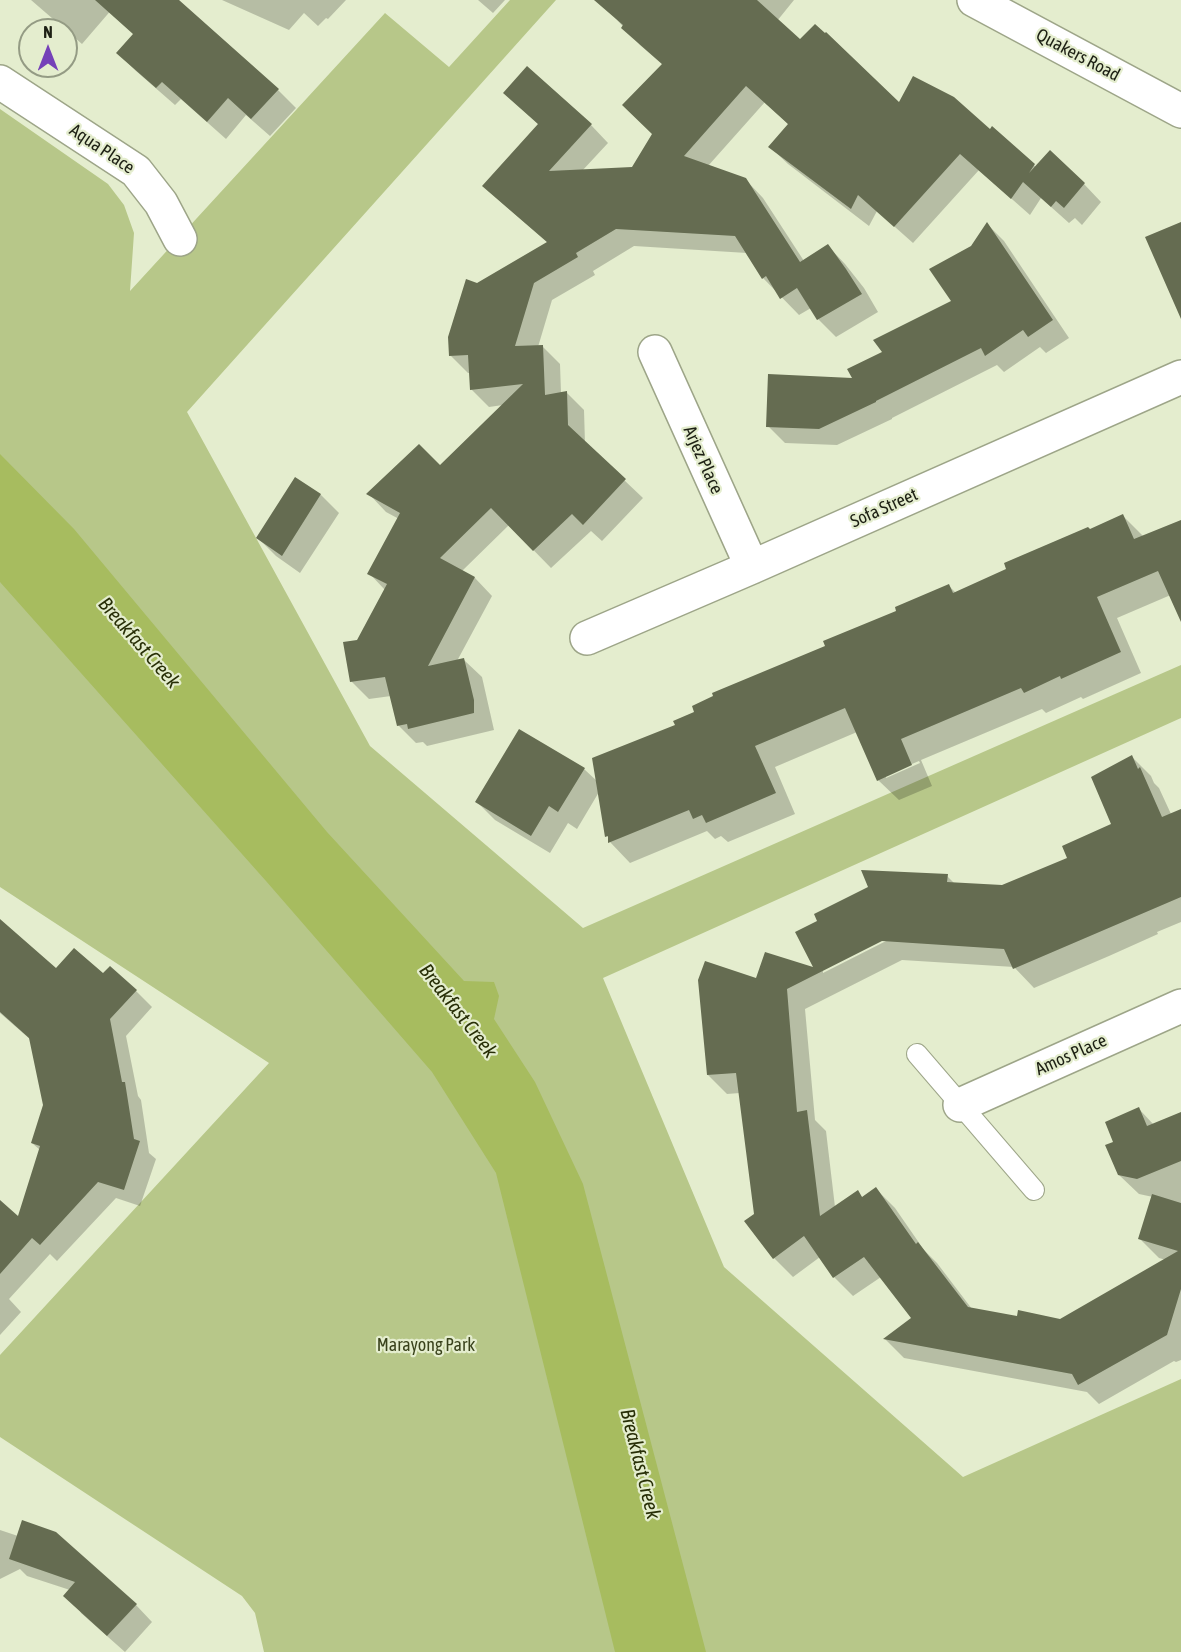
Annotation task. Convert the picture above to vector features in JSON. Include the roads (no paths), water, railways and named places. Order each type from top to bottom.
[{"type":"street","name":"Quakers Road","points":[[975,0],[1181,111]]},
{"type":"street","name":"Aqua Place","points":[[0,82],[136,171],[161,202],[180,239]]},
{"type":"street","name":"Arjez Place","points":[[655,352],[752,567]]},
{"type":"street","name":"Sofa Street","points":[[587,638],[1181,377]]},
{"type":"street","name":"Amos Place","points":[[960,1105],[1181,1006]]},
{"type":"lane","points":[[916,1054],[1034,1190]]},
{"type":"water","name":"Breakfast Creek","points":[[0,454],[74,529],[327,832],[464,981],[494,982],[499,996],[494,1019],[535,1082],[583,1184],[706,1652],[615,1652],[496,1173],[432,1072],[0,582]]},
{"type":"park label","name":"Marayong Park","points":[[426,1345]]}]
